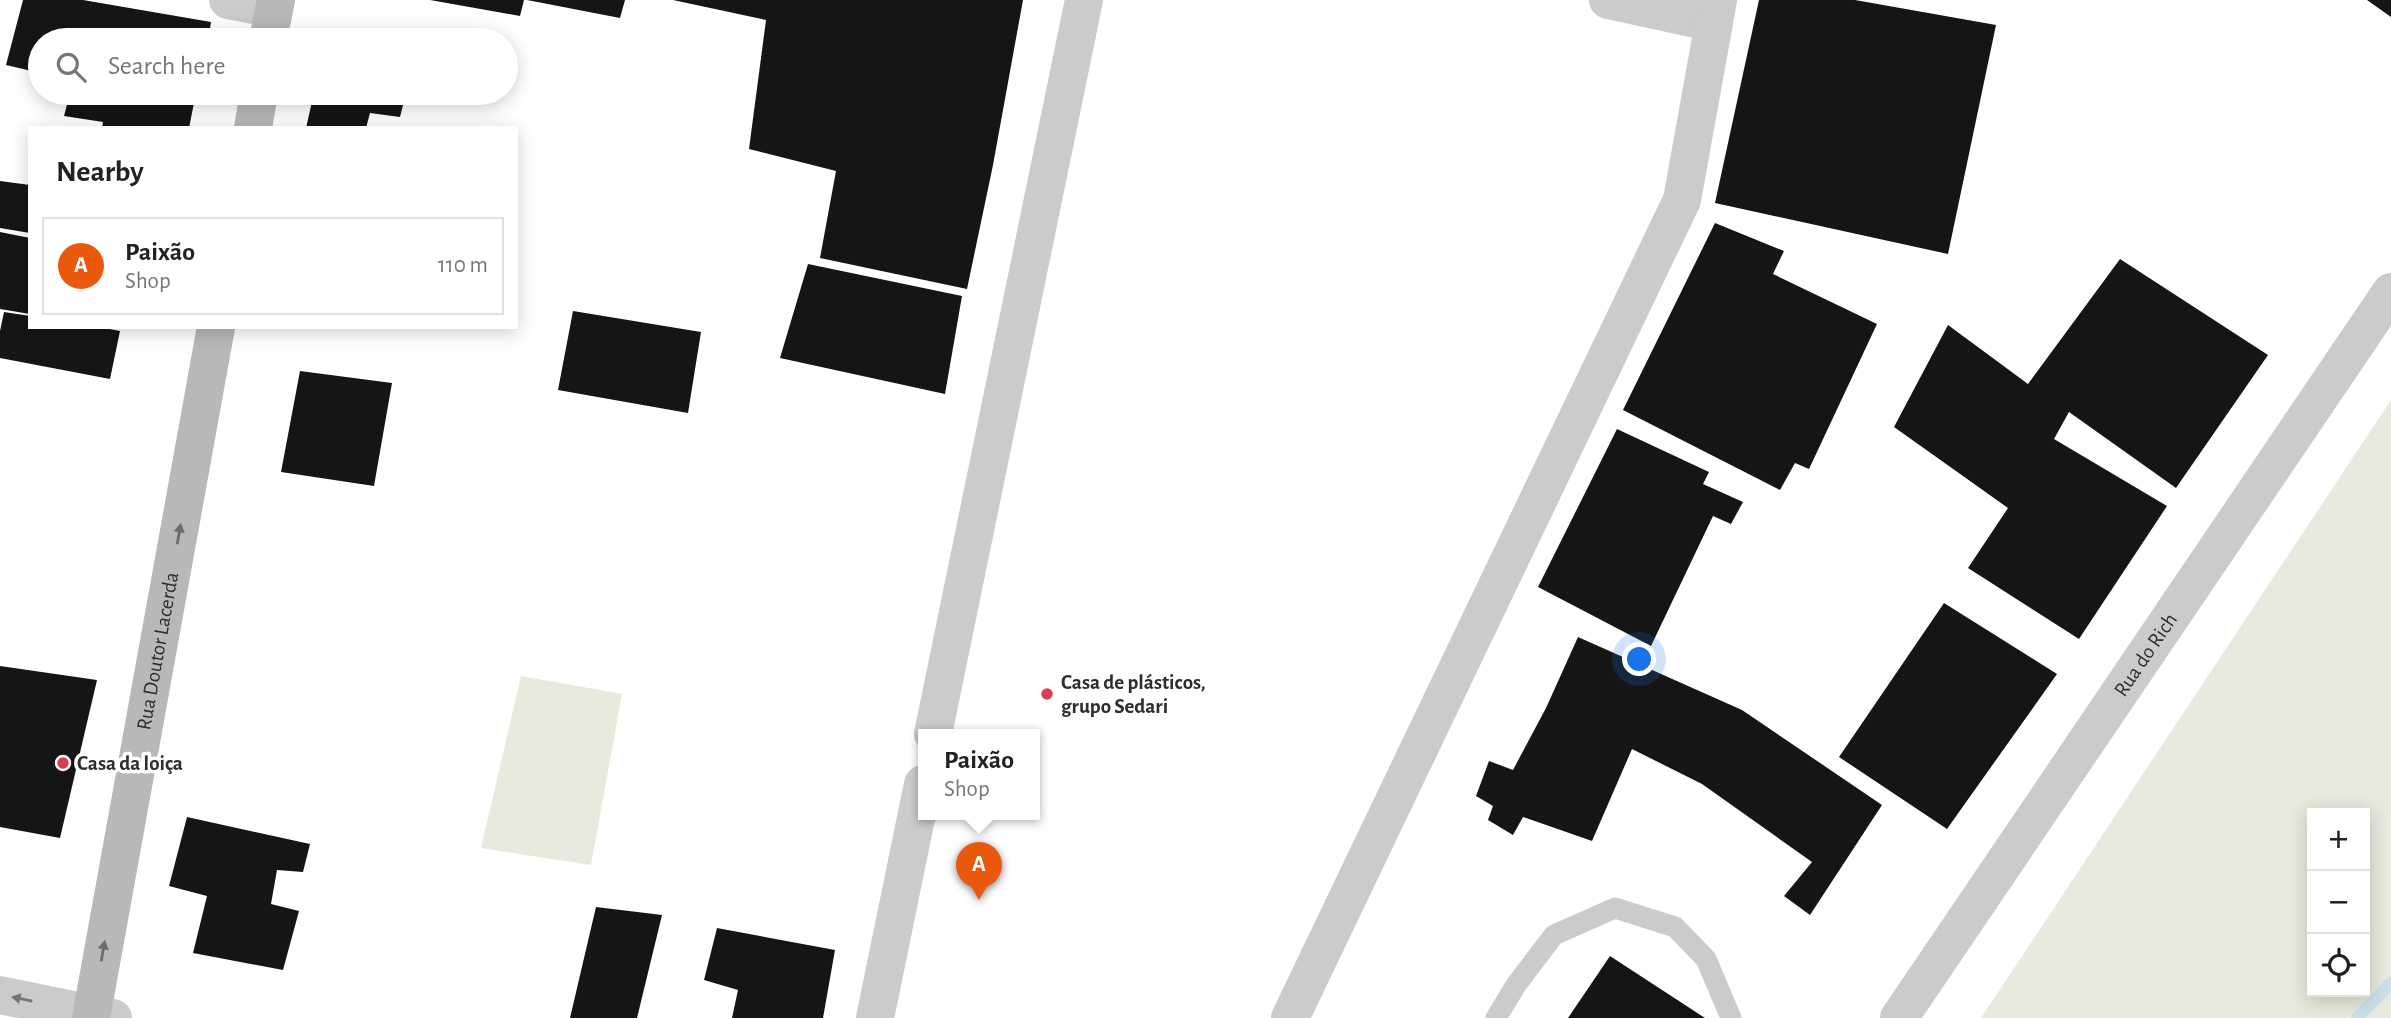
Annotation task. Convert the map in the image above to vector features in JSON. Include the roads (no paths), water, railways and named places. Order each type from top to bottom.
[{"type":"main road","points":[[253,126],[257,105]]},
{"type":"main road","name":"Rua Doutor Lacerda","points":[[98,1017],[216,329]]},
{"type":"street","points":[[228,0],[273,17]]},
{"type":"street","points":[[934,729],[1084,0]]},
{"type":"street","points":[[1290,1018],[1682,200],[1716,11],[1608,0]]},
{"type":"street","name":"Rua do Rich","points":[[1899,1018],[2391,292]]},
{"type":"street","points":[[875,1018],[918,808]]},
{"type":"street","points":[[0,995],[98,1017]]},
{"type":"lane","points":[[1496,1018],[1516,985],[1554,934],[1615,908],[1675,927],[1706,959],[1731,1018]]},
{"type":"waterway","points":[[2357,1018],[2391,983]]},
{"type":"place","name":"Casa de plásticos, grupo Sedari","points":[[1047,694]]},
{"type":"place","name":"Casa da loiça","points":[[63,763]]},
{"type":"place","name":"Paixão","points":[[979,900]]}]
